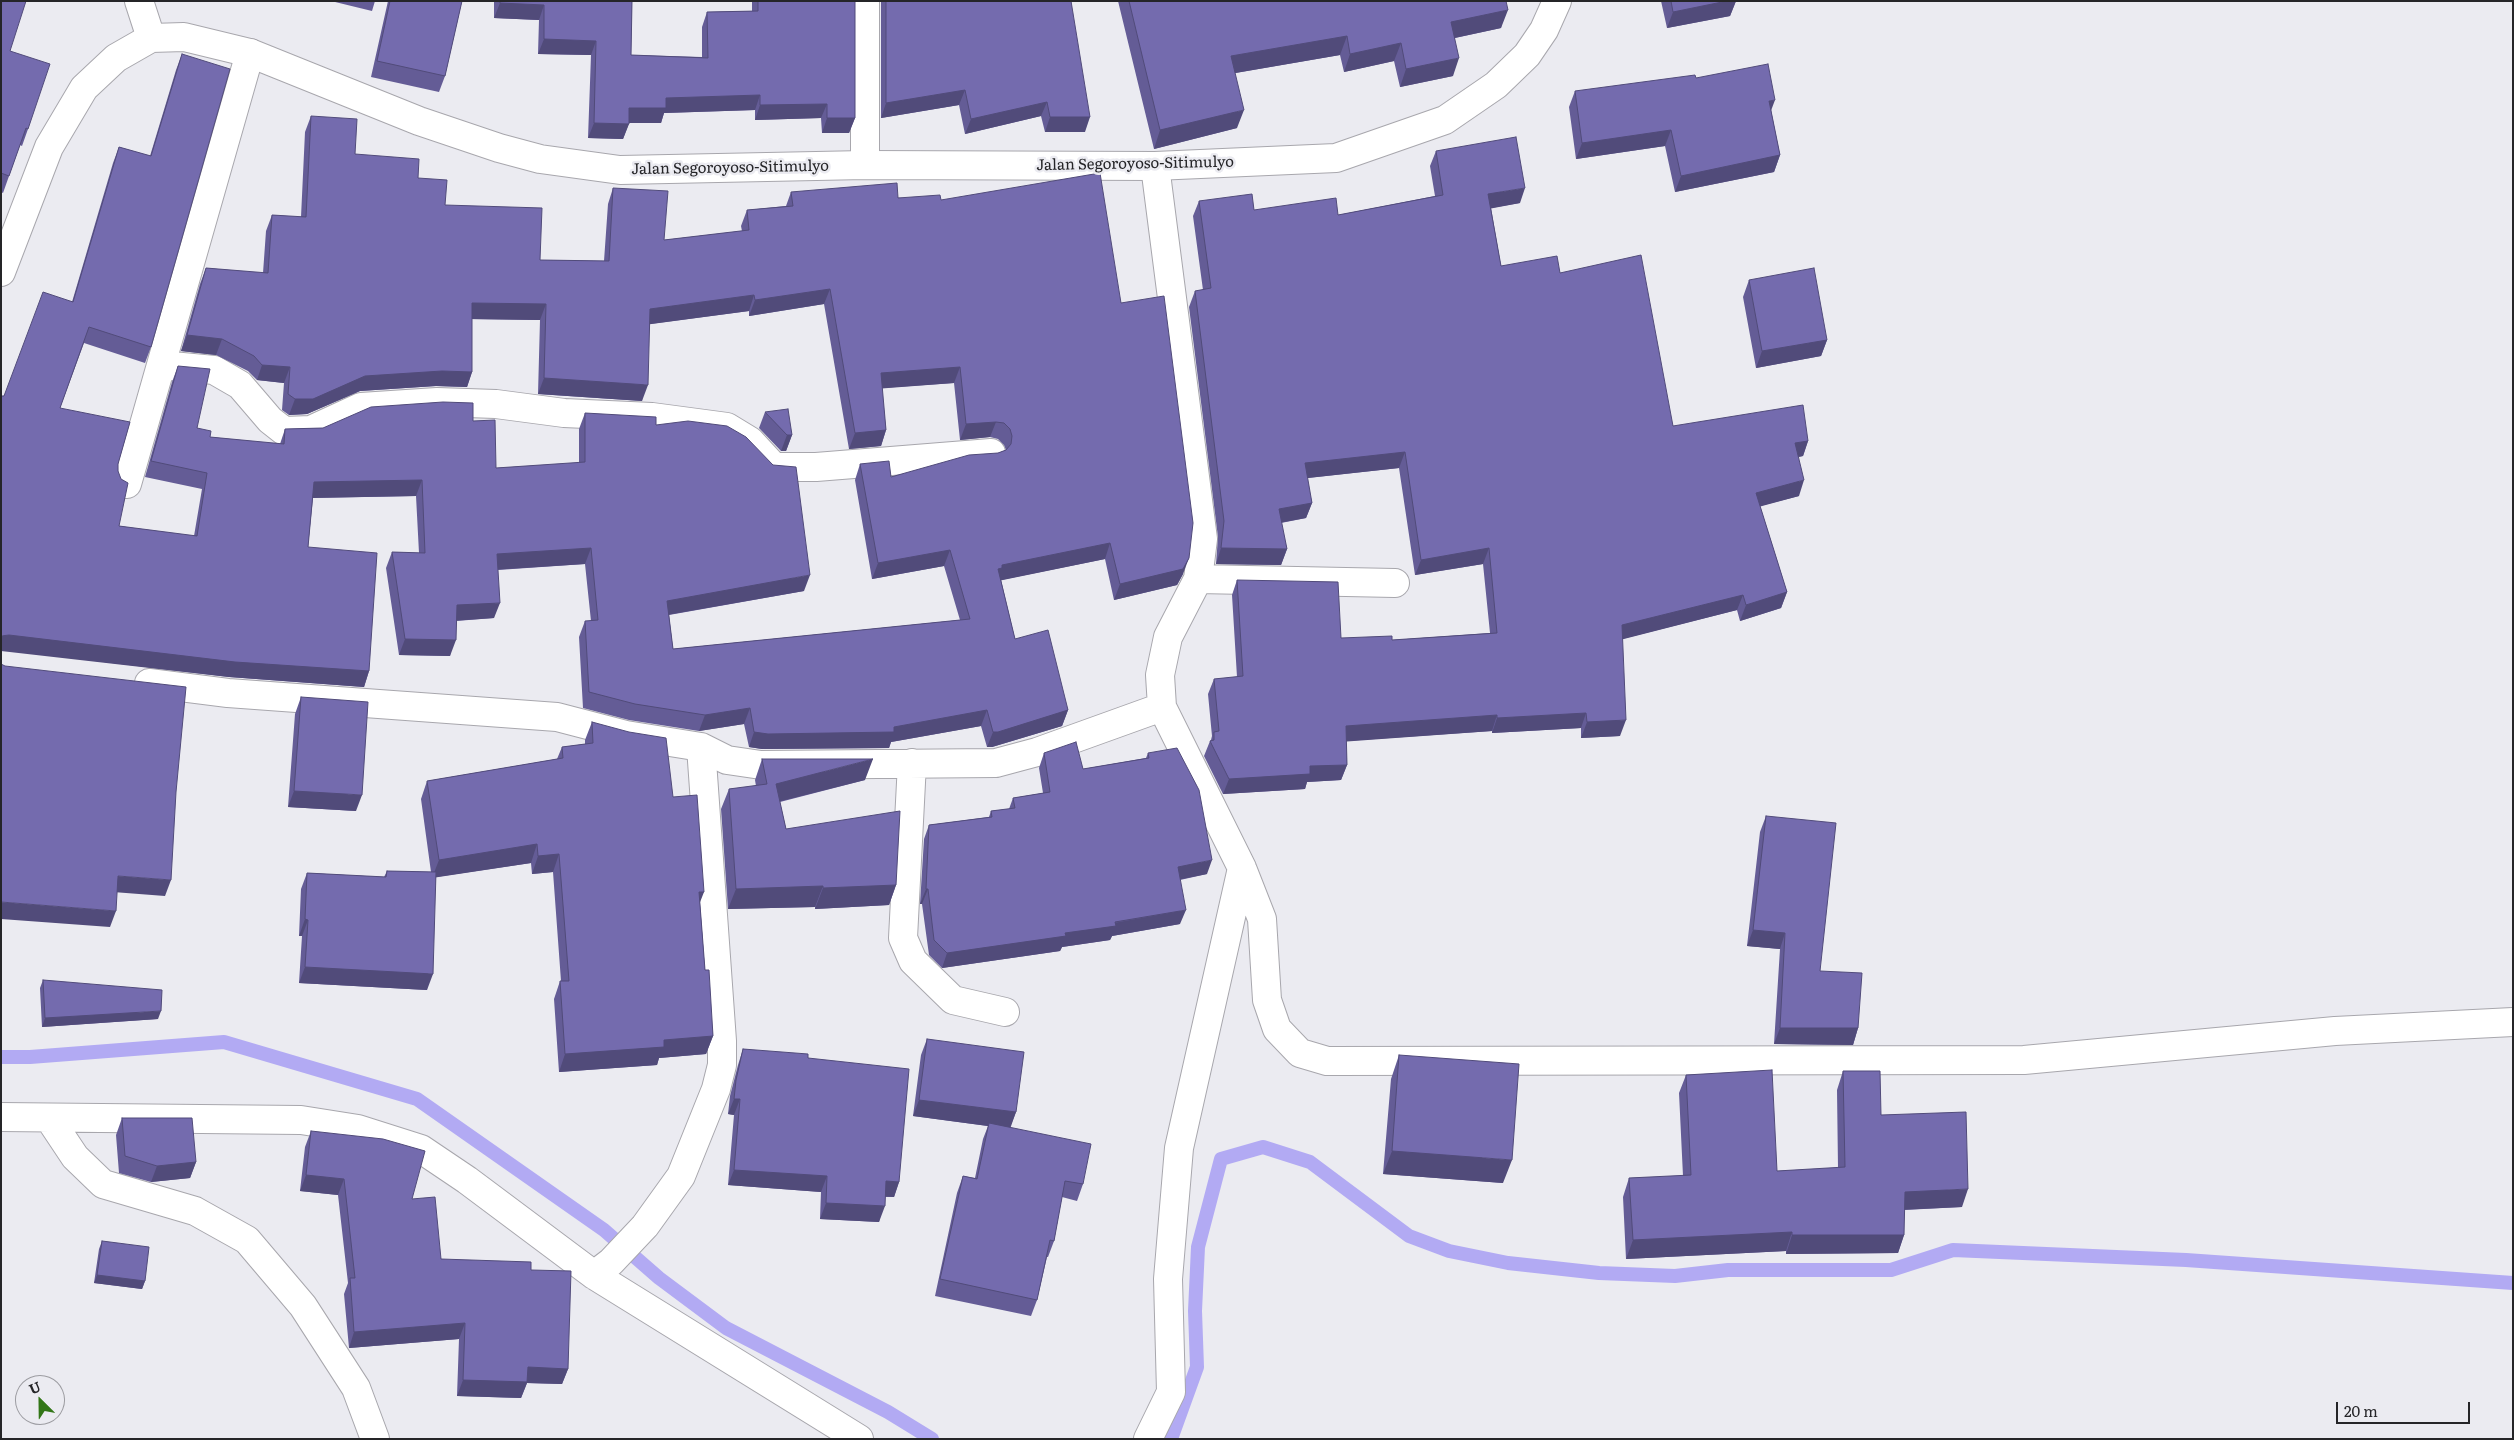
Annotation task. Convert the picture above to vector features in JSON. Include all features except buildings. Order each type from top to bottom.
[{"type":"street","points":[[139,1],[150,38]]},
{"type":"street","points":[[865,1],[865,165]]},
{"type":"street","name":"Jalan Segoroyoso-Sitimulyo","points":[[1,272],[49,147],[84,88],[116,58],[150,38],[184,37],[250,53],[419,122],[540,159],[620,170],[865,165],[1155,166],[1336,158],[1445,120],[1496,85],[1527,55],[1544,30],[1557,1]]},
{"type":"street","points":[[127,484],[250,53]]},
{"type":"street","points":[[1155,166],[1203,539],[1198,579],[1168,637],[1160,675],[1162,707],[1242,868],[1262,919],[1267,1000],[1277,1030],[1300,1053],[1327,1060],[2024,1060],[2335,1031],[2513,1022]]},
{"type":"street","points":[[161,364],[214,370],[240,385],[270,420],[284,431],[311,430],[362,407],[437,402],[496,404],[564,413],[652,417],[727,427],[750,441],[774,467],[816,467],[991,453]]},
{"type":"street","points":[[1198,579],[1395,584]]},
{"type":"street","points":[[120,680],[228,692],[557,717],[626,735],[701,747],[727,760],[761,765],[996,762],[1014,759],[1162,707]]},
{"type":"street","points":[[603,1268],[645,1226],[681,1176],[716,1089],[722,1065],[722,1032],[701,747]]},
{"type":"street","points":[[912,764],[903,938],[913,961],[953,1000],[1005,1012]]},
{"type":"street","points":[[1148,1439],[1171,1392],[1168,1279],[1179,1148],[1242,868]]},
{"type":"street","points":[[1,1117],[301,1120],[358,1129],[421,1149],[859,1439]]},
{"type":"street","points":[[49,1118],[75,1157],[103,1184],[195,1211],[247,1240],[304,1306],[356,1388],[375,1439]]},
{"type":"waterway","points":[[1,1057],[30,1057],[224,1042],[417,1099],[604,1230],[659,1278],[726,1328],[888,1412],[932,1439]]},
{"type":"waterway","points":[[1171,1439],[1197,1367],[1195,1311],[1198,1247],[1221,1159],[1263,1147],[1310,1162],[1409,1236],[1449,1251],[1508,1263],[1599,1273],[1675,1276],[1728,1270],[1891,1270],[1953,1250],[2186,1260],[2513,1283]]}]
